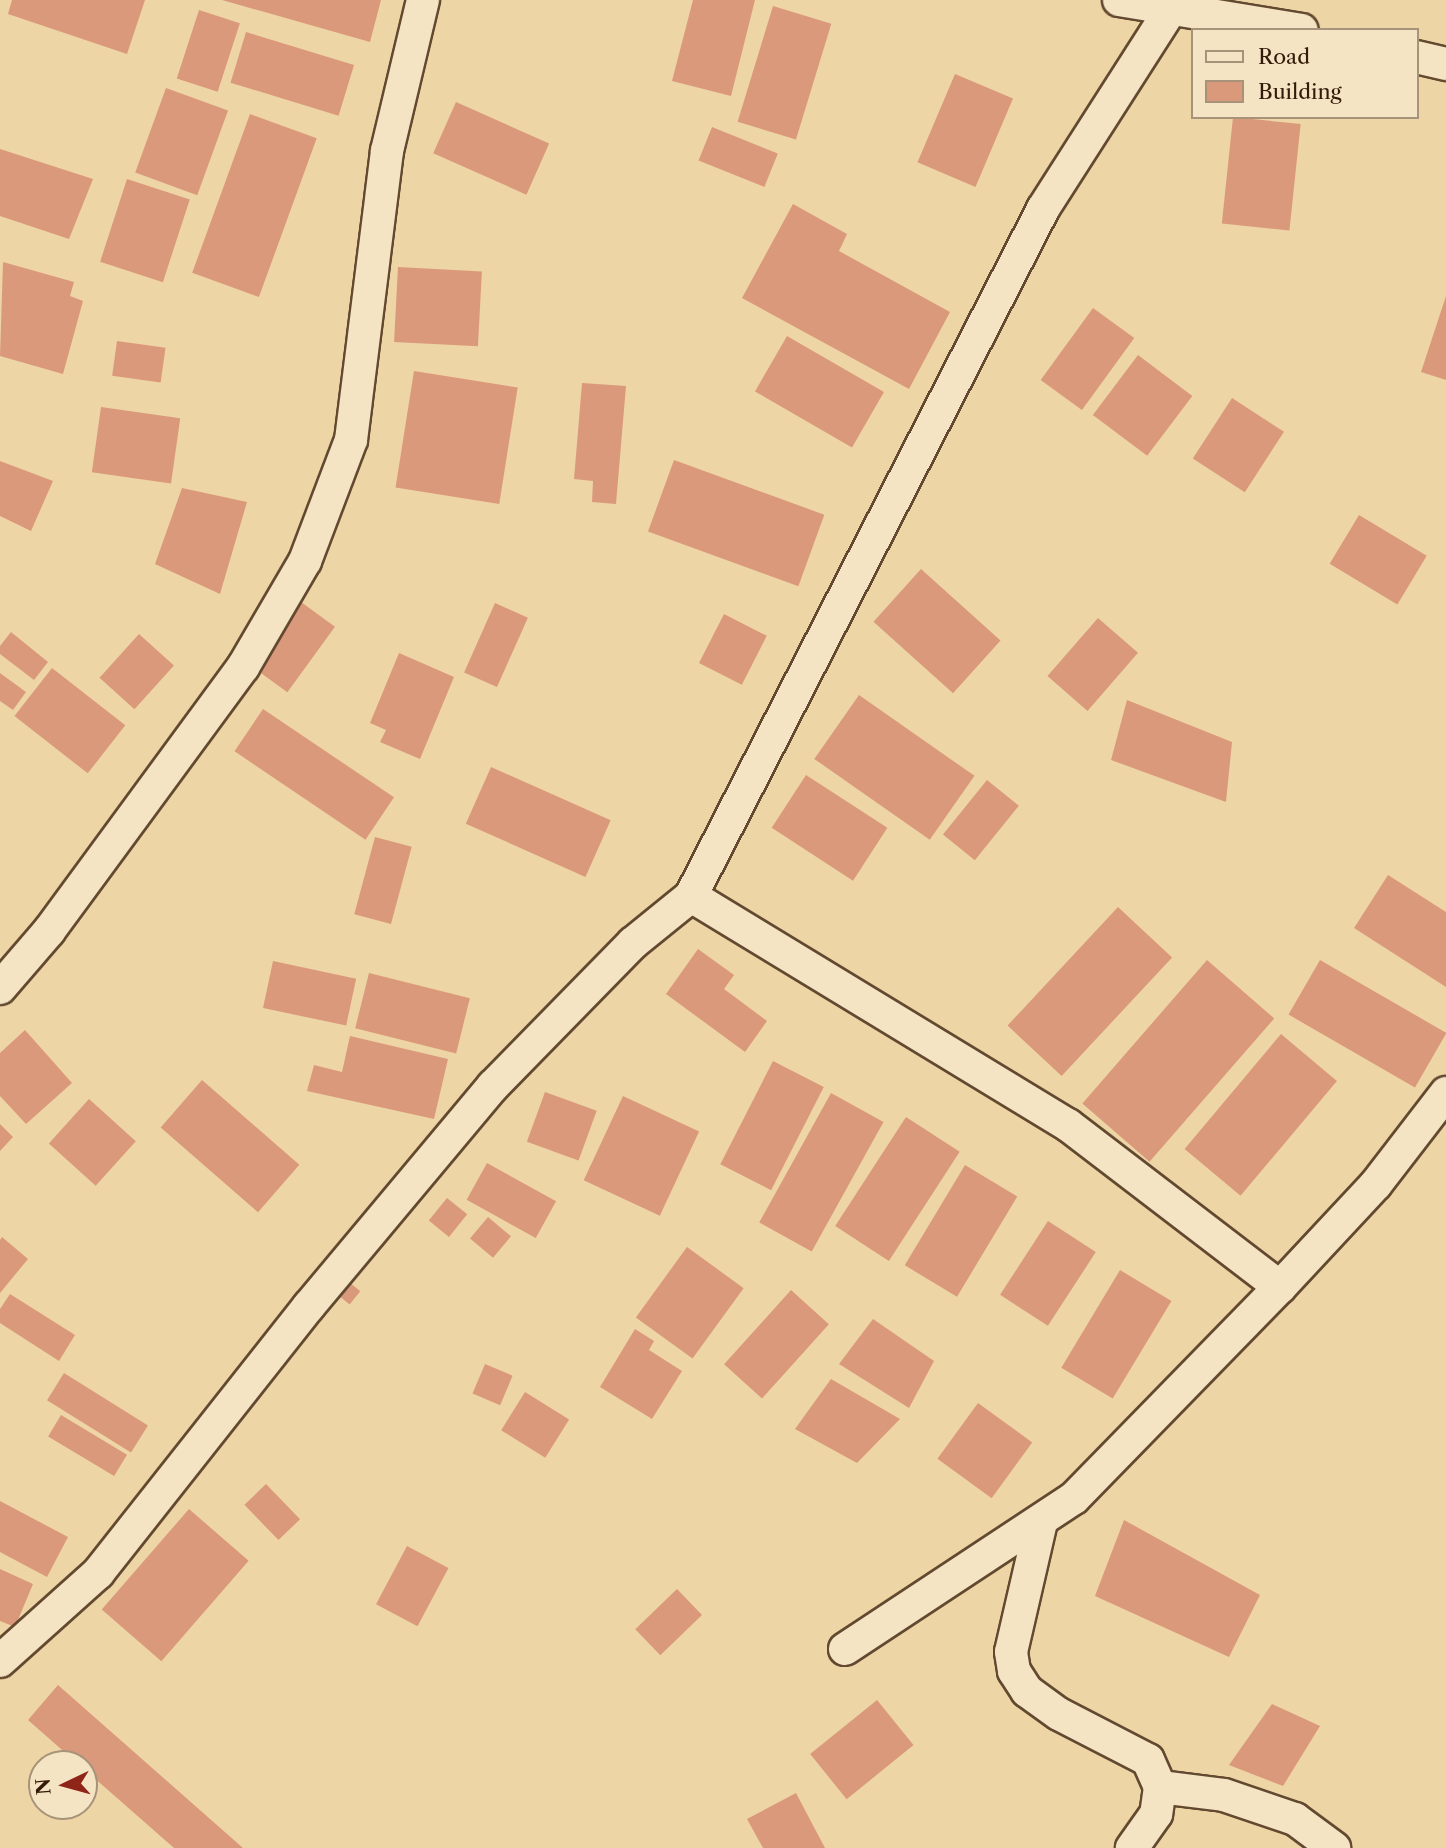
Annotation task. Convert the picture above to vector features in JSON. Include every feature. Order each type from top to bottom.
[{"type":"street","points":[[0,988],[49,931],[243,667],[305,561],[351,440],[387,151],[423,0]]},
{"type":"street","points":[[1119,0],[1291,28]]},
{"type":"street","points":[[0,1661],[98,1573],[309,1306],[493,1086],[632,943],[691,896],[1043,209],[1172,7]]},
{"type":"street","points":[[1418,57],[1446,64]]},
{"type":"street","points":[[691,896],[1068,1125],[1280,1287]]},
{"type":"street","points":[[845,1648],[1041,1522],[1074,1497],[1280,1287],[1376,1184],[1446,1093]]},
{"type":"street","points":[[1041,1522],[1012,1651],[1014,1671],[1027,1691],[1059,1714],[1149,1760],[1160,1787],[1156,1814],[1132,1848]]},
{"type":"street","points":[[1160,1787],[1224,1796],[1294,1819],[1334,1848]]},
{"type":"building","points":[[12,0],[145,0],[127,54],[8,14]]},
{"type":"building","points":[[222,0],[381,0],[370,42]]},
{"type":"building","points":[[693,0],[755,0],[731,96],[672,81]]},
{"type":"building","points":[[773,6],[831,24],[796,140],[738,122]]},
{"type":"building","points":[[199,10],[240,23],[218,92],[177,78]]},
{"type":"building","points":[[246,32],[354,65],[339,116],[231,83]]},
{"type":"building","points":[[955,74],[1013,99],[975,187],[917,162]]},
{"type":"building","points":[[166,88],[228,111],[197,195],[135,173]]},
{"type":"building","points":[[456,102],[549,143],[526,195],[433,153]]},
{"type":"building","points":[[250,114],[317,138],[259,297],[192,273]]},
{"type":"building","points":[[1233,119],[1301,124],[1289,231],[1222,223]]},
{"type":"building","points":[[712,127],[778,154],[764,187],[699,160]]},
{"type":"building","points":[[0,149],[93,179],[69,239],[0,216]]},
{"type":"building","points":[[127,179],[190,199],[163,282],[100,262]]},
{"type":"building","points":[[793,204],[847,234],[839,251],[950,312],[909,389],[742,298]]},
{"type":"building","points":[[3,262],[74,282],[70,296],[83,301],[63,374],[0,356]]},
{"type":"building","points":[[398,267],[482,271],[478,346],[394,342]]},
{"type":"building","points":[[1446,296],[1446,380],[1421,372]]},
{"type":"building","points":[[1093,308],[1134,338],[1082,410],[1041,380]]},
{"type":"building","points":[[787,336],[884,392],[852,447],[755,391]]},
{"type":"building","points":[[117,341],[166,348],[161,382],[112,376]]},
{"type":"building","points":[[1138,355],[1192,396],[1147,456],[1093,415]]},
{"type":"building","points":[[414,371],[518,387],[499,504],[396,488]]},
{"type":"building","points":[[582,383],[626,386],[616,504],[592,502],[593,481],[574,479]]},
{"type":"building","points":[[1232,398],[1284,432],[1245,492],[1193,458]]},
{"type":"building","points":[[101,407],[180,418],[171,483],[92,472]]},
{"type":"building","points":[[674,460],[824,515],[798,586],[648,531]]},
{"type":"building","points":[[0,461],[53,481],[31,531],[0,516]]},
{"type":"building","points":[[182,488],[247,502],[220,594],[155,564]]},
{"type":"building","points":[[1359,515],[1427,556],[1397,605],[1330,564]]},
{"type":"building","points":[[921,569],[1001,641],[953,693],[873,622]]},
{"type":"building","points":[[301,602],[335,627],[287,692],[253,668]]},
{"type":"building","points":[[495,603],[528,618],[497,687],[464,672]]},
{"type":"building","points":[[724,614],[767,636],[742,685],[699,663]]},
{"type":"building","points":[[1098,618],[1138,653],[1087,711],[1047,676]]},
{"type":"building","points":[[11,632],[48,662],[34,680],[0,654],[0,646]]},
{"type":"building","points":[[139,634],[174,665],[134,709],[100,678]]},
{"type":"building","points":[[399,653],[454,677],[420,759],[380,742],[386,730],[370,723]]},
{"type":"building","points":[[52,668],[125,725],[88,773],[14,716]]},
{"type":"building","points":[[0,673],[26,692],[13,710],[0,701]]},
{"type":"building","points":[[859,695],[975,776],[930,840],[814,759]]},
{"type":"building","points":[[1127,700],[1232,742],[1226,802],[1111,760]]},
{"type":"building","points":[[263,709],[394,797],[365,840],[234,751]]},
{"type":"building","points":[[491,767],[611,820],[585,877],[466,824]]},
{"type":"building","points":[[806,775],[887,828],[853,881],[772,828]]},
{"type":"building","points":[[987,780],[1019,806],[975,860],[943,834]]},
{"type":"building","points":[[375,837],[412,847],[391,924],[354,914]]},
{"type":"building","points":[[1388,875],[1446,912],[1446,987],[1354,928]]},
{"type":"building","points":[[1118,907],[1172,957],[1062,1076],[1008,1025]]},
{"type":"building","points":[[698,949],[734,975],[724,989],[767,1021],[745,1052],[666,994]]},
{"type":"building","points":[[1207,960],[1274,1018],[1150,1162],[1082,1103]]},
{"type":"building","points":[[1320,960],[1446,1033],[1415,1088],[1288,1015]]},
{"type":"building","points":[[273,961],[356,979],[346,1026],[263,1008]]},
{"type":"building","points":[[369,973],[470,998],[456,1053],[355,1028]]},
{"type":"building","points":[[25,1030],[72,1083],[26,1124],[0,1096],[0,1053]]},
{"type":"building","points":[[1281,1034],[1337,1081],[1241,1196],[1185,1149]]},
{"type":"building","points":[[350,1036],[448,1059],[434,1119],[307,1091],[314,1065],[342,1072]]},
{"type":"building","points":[[773,1061],[824,1087],[771,1190],[720,1164]]},
{"type":"building","points":[[202,1080],[299,1165],[258,1212],[161,1128]]},
{"type":"building","points":[[545,1092],[597,1111],[579,1161],[527,1142]]},
{"type":"building","points":[[831,1093],[883,1122],[812,1252],[759,1222]]},
{"type":"building","points":[[623,1096],[699,1131],[660,1216],[584,1180]]},
{"type":"building","points":[[89,1099],[136,1141],[96,1186],[49,1144]]},
{"type":"building","points":[[906,1117],[960,1152],[889,1261],[835,1226]]},
{"type":"building","points":[[0,1124],[13,1137],[0,1151]]},
{"type":"building","points":[[487,1163],[556,1201],[536,1238],[467,1200]]},
{"type":"building","points":[[965,1165],[1017,1196],[957,1297],[905,1265]]},
{"type":"building","points":[[447,1198],[467,1214],[449,1237],[429,1221]]},
{"type":"building","points":[[488,1217],[511,1236],[493,1258],[470,1238]]},
{"type":"building","points":[[1048,1221],[1096,1252],[1048,1326],[1000,1295]]},
{"type":"building","points":[[2,1237],[28,1259],[0,1293],[0,1240]]},
{"type":"building","points":[[687,1247],[744,1288],[692,1359],[636,1317]]},
{"type":"building","points":[[1120,1270],[1171,1301],[1113,1399],[1061,1368]]},
{"type":"building","points":[[344,1278],[360,1291],[350,1304],[333,1291]]},
{"type":"building","points":[[791,1290],[829,1324],[762,1398],[724,1364]]},
{"type":"building","points":[[10,1294],[75,1335],[59,1361],[0,1323],[0,1309]]},
{"type":"building","points":[[873,1319],[934,1361],[909,1408],[839,1364]]},
{"type":"building","points":[[635,1329],[654,1341],[649,1350],[682,1371],[652,1419],[600,1387]]},
{"type":"building","points":[[485,1364],[513,1376],[500,1405],[472,1393]]},
{"type":"building","points":[[64,1373],[148,1425],[131,1453],[47,1400]]},
{"type":"building","points":[[831,1379],[900,1419],[857,1463],[795,1429]]},
{"type":"building","points":[[525,1392],[569,1420],[545,1458],[501,1430]]},
{"type":"building","points":[[978,1403],[1032,1442],[992,1498],[937,1459]]},
{"type":"building","points":[[61,1415],[127,1455],[114,1476],[48,1436]]},
{"type":"building","points":[[266,1484],[300,1519],[278,1540],[244,1505]]},
{"type":"building","points":[[0,1501],[68,1537],[47,1577],[0,1552]]},
{"type":"building","points":[[189,1509],[249,1561],[161,1661],[102,1609]]},
{"type":"building","points":[[1124,1520],[1260,1595],[1229,1657],[1095,1596]]},
{"type":"building","points":[[407,1546],[448,1568],[418,1626],[376,1604]]},
{"type":"building","points":[[0,1569],[33,1584],[15,1627],[0,1621]]},
{"type":"building","points":[[677,1589],[702,1615],[660,1655],[635,1629]]},
{"type":"building","points":[[58,1685],[243,1848],[174,1848],[98,1781],[98,1750],[62,1750],[28,1720]]},
{"type":"building","points":[[877,1700],[914,1745],[847,1799],[810,1754]]},
{"type":"building","points":[[1272,1704],[1320,1726],[1283,1786],[1229,1765]]},
{"type":"building","points":[[796,1793],[825,1848],[763,1848],[747,1819]]}]
